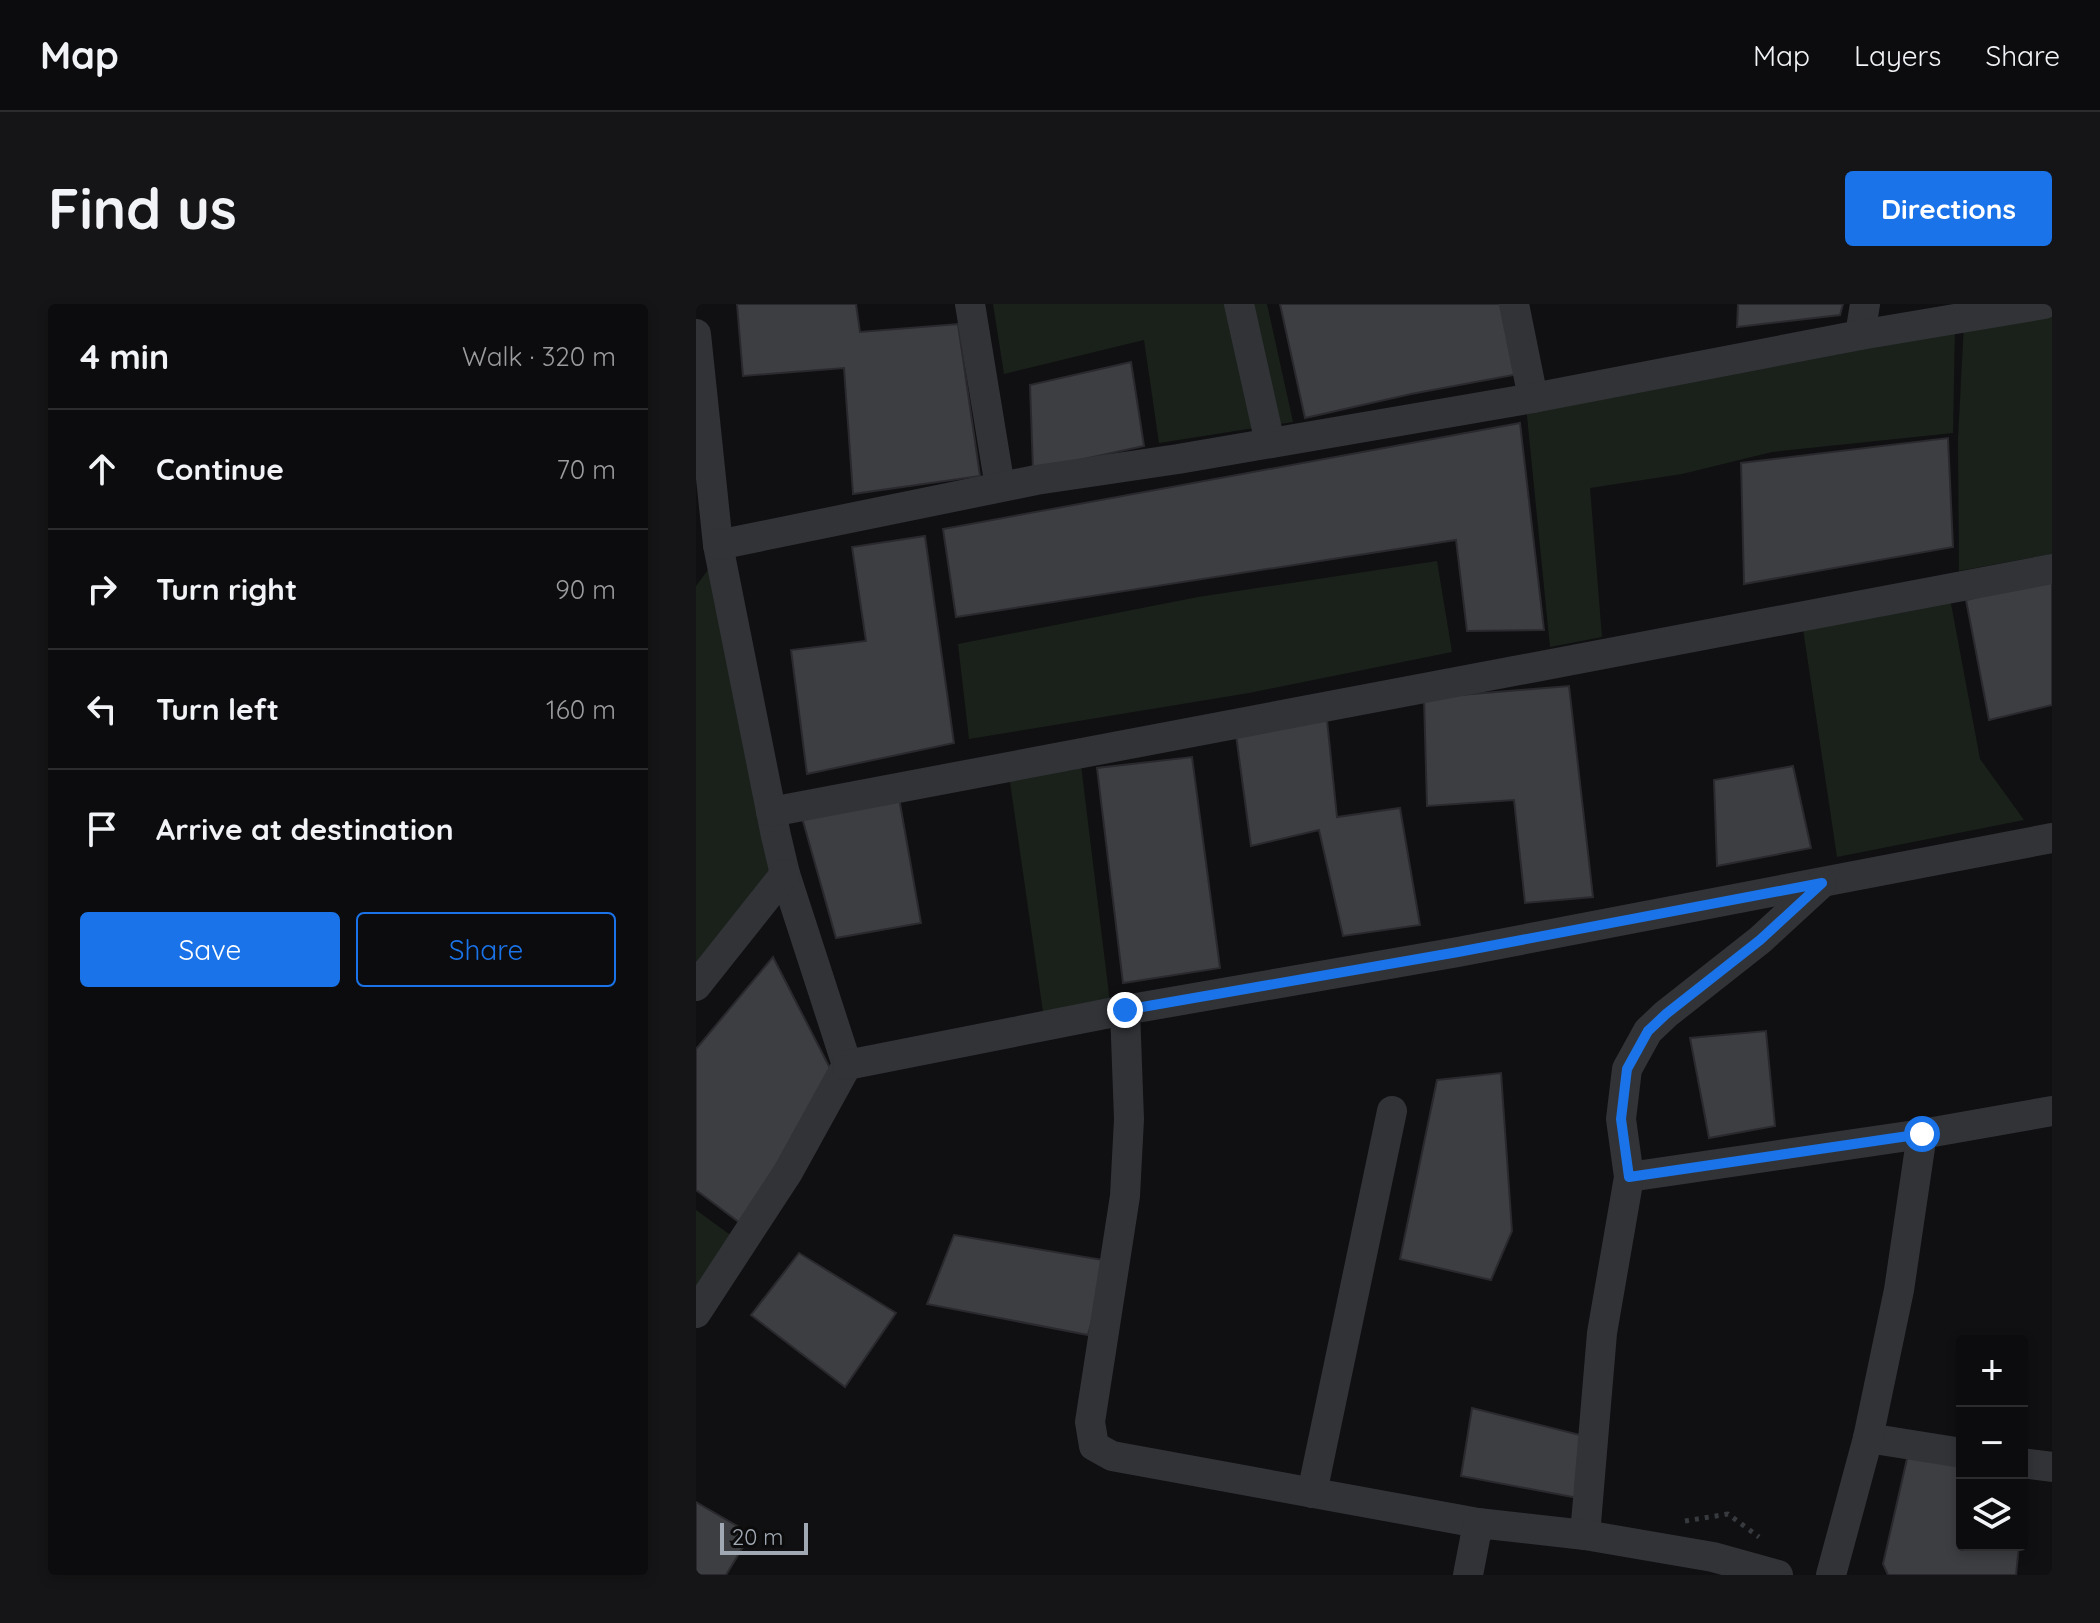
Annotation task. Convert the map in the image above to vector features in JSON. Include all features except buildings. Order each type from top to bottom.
[{"type":"street","points":[[970,304],[1000,487]]},
{"type":"street","points":[[1239,304],[1270,443]]},
{"type":"street","points":[[1514,304],[1533,398]]},
{"type":"street","points":[[1860,335],[1865,304]]},
{"type":"street","points":[[718,545],[1036,480],[1533,398],[1860,335],[2044,304]]},
{"type":"street","points":[[696,334],[703,487],[718,545],[785,874],[847,1065],[788,1172],[696,1313]]},
{"type":"street","points":[[771,812],[2052,569]]},
{"type":"street","points":[[847,1065],[1125,1010],[1443,955],[2052,838]]},
{"type":"street","points":[[696,986],[785,874]]},
{"type":"street","points":[[1585,1535],[1602,1333],[1629,1177],[1621,1119],[1627,1069],[1648,1031],[1760,940],[1822,883]]},
{"type":"street","points":[[1125,1010],[1129,1119],[1125,1196],[1090,1422],[1094,1446],[1112,1456],[1478,1523],[1585,1535],[1713,1557],[1778,1575]]},
{"type":"street","points":[[1312,1493],[1392,1111]]},
{"type":"street","points":[[1629,1177],[1922,1134],[2052,1111]]},
{"type":"street","points":[[1831,1575],[1868,1438],[1899,1290],[1922,1134]]},
{"type":"street","points":[[1868,1438],[1956,1452]]},
{"type":"street","points":[[2028,1464],[2052,1467]]},
{"type":"street","points":[[1468,1575],[1478,1523]]},
{"type":"shaded area","points":[[993,304],[1267,304],[1293,422],[1159,443],[1144,340],[1004,374]]},
{"type":"shaded area","points":[[2052,307],[2052,554],[1959,571],[1958,438],[1964,324]]},
{"type":"shaded area","points":[[1955,325],[1953,433],[1772,452],[1682,474],[1590,488],[1602,637],[1550,647],[1526,406]]},
{"type":"shaded area","points":[[722,551],[788,871],[696,970],[696,586]]},
{"type":"shaded area","points":[[1437,561],[1452,652],[1249,693],[969,739],[958,644],[1198,597]]},
{"type":"shaded area","points":[[1949,593],[1980,759],[2024,820],[1837,857],[1802,622]]},
{"type":"shaded area","points":[[1080,757],[1110,1003],[1043,1012],[1009,775]]},
{"type":"shaded area","points":[[696,1210],[740,1242],[696,1304]]},
{"type":"route","points":[[1125,1010],[1458,952],[1822,883],[1760,940],[1648,1031],[1627,1069],[1621,1119],[1629,1177],[1922,1134]]}]
